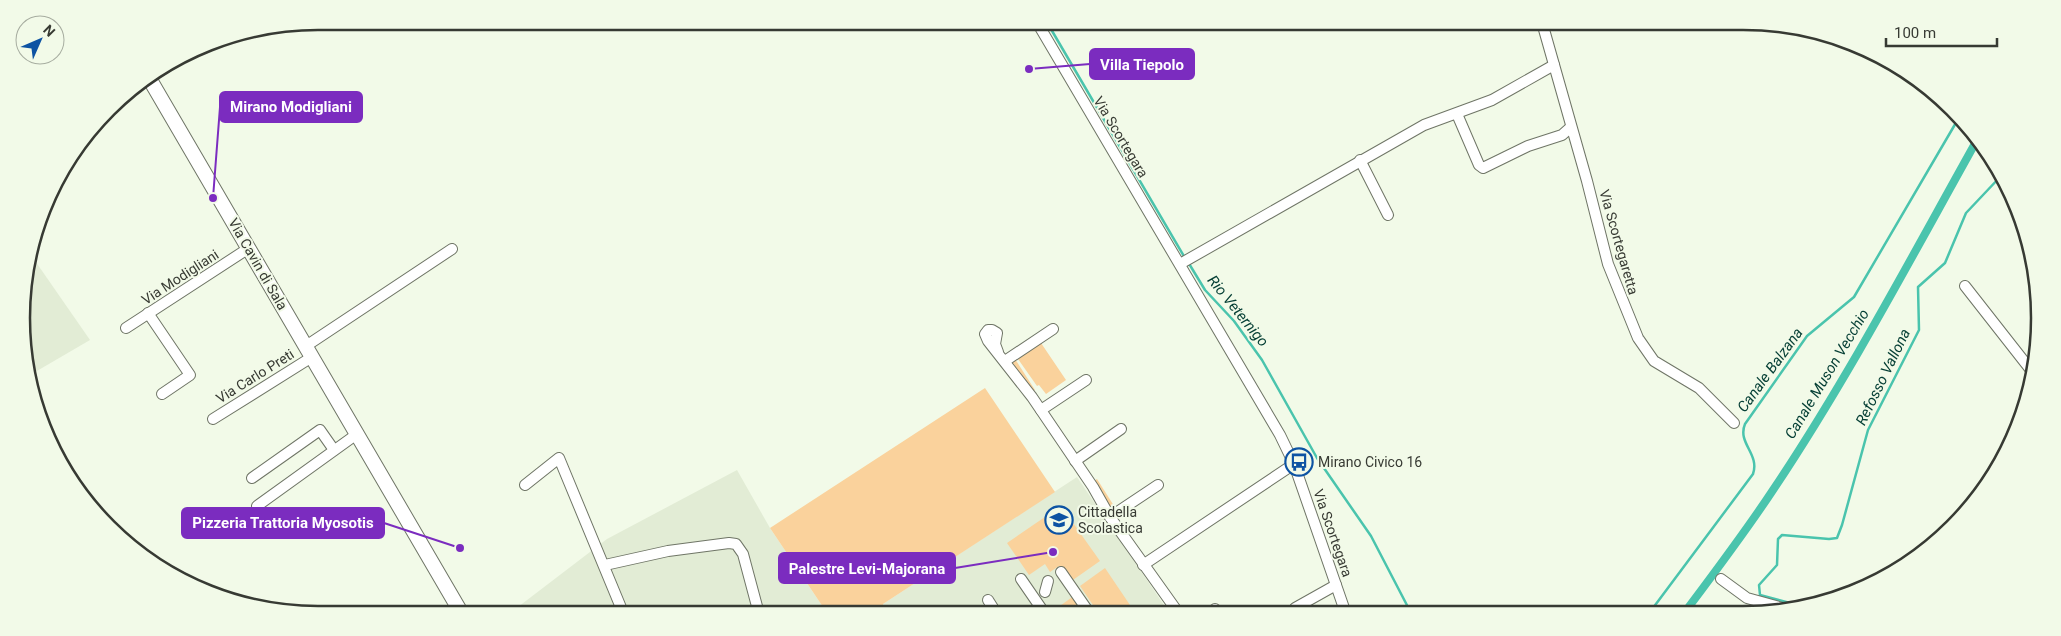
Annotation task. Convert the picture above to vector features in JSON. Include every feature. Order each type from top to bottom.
[{"type":"main road","name":"Via Cavin di Sala","points":[[152,83],[457,606]]},
{"type":"street","name":"Via Scortegara","points":[[1042,30],[1280,434],[1294,464],[1343,606]]},
{"type":"street","name":"Via Scortegaretta","points":[[1544,30],[1613,281],[1643,347],[1662,367],[1699,388],[1734,423]]},
{"type":"street","points":[[1180,264],[1229,234],[1424,125],[1492,100],[1554,65]]},
{"type":"street","points":[[1457,114],[1479,165],[1483,168],[1528,146],[1562,135],[1571,127]]},
{"type":"street","points":[[1360,160],[1388,216]]},
{"type":"street","name":"Via Modigliani","points":[[126,328],[249,248]]},
{"type":"street","points":[[309,352],[452,249]]},
{"type":"street","points":[[1966,286],[2027,365]]},
{"type":"street","points":[[148,314],[190,375],[162,394]]},
{"type":"street","points":[[1005,362],[1053,329]]},
{"type":"street","name":"Via Carlo Preti","points":[[213,419],[309,352]]},
{"type":"street","points":[[998,352],[1041,410],[1110,517],[1173,606]]},
{"type":"street","points":[[1041,410],[1086,380]]},
{"type":"street","points":[[1075,461],[1122,429]]},
{"type":"street","points":[[252,478],[320,430],[334,450]]},
{"type":"street","points":[[257,506],[356,434]]},
{"type":"street","points":[[525,485],[559,458],[620,606]]},
{"type":"street","points":[[1143,565],[1294,464]]},
{"type":"street","points":[[1110,517],[1158,485]]},
{"type":"street","points":[[605,565],[668,551],[734,543],[743,554],[757,606]]},
{"type":"street","points":[[1061,572],[1085,606]]},
{"type":"street","points":[[1021,579],[1040,606]]},
{"type":"street","points":[[1720,579],[1747,598],[1770,605]]},
{"type":"street","points":[[1045,592],[1048,581]]},
{"type":"street","points":[[1299,606],[1336,585]]},
{"type":"street","points":[[988,600],[993,606]]},
{"type":"shaded area","points":[[36,262],[90,340],[36,372],[32,356],[30,318],[32,280]]},
{"type":"shaded area","points":[[1041,343],[1066,380],[1046,394],[1039,385],[1037,386],[1018,359]]},
{"type":"shaded area","points":[[1015,359],[1035,390],[1033,391],[1011,364]]},
{"type":"shaded area","points":[[985,388],[1055,492],[883,604],[883,606],[822,606],[770,528]]},
{"type":"shaded area","points":[[737,470],[770,528],[822,606],[519,606],[607,539]]},
{"type":"shaded area","name":"Cittadella Scolastica","points":[[1077,477],[1165,606],[883,606],[883,604]]},
{"type":"shaded area","points":[[1097,479],[1116,509],[1110,510],[1094,481]]},
{"type":"shaded area","points":[[1061,506],[1100,561],[1070,582],[1059,566],[1050,572],[1045,564],[1029,575],[1007,543]]},
{"type":"shaded area","points":[[1105,568],[1131,606],[1094,606],[1080,586]]},
{"type":"shaded area","points":[[1075,595],[1082,605],[1080,606],[1060,606]]},
{"type":"waterway","name":"Rio Veternigo","points":[[1052,30],[1185,258]]},
{"type":"waterway","name":"Canale Balzana","points":[[1654,606],[1753,474],[1754,460],[1744,437],[1745,424],[1807,336],[1854,297],[1956,123]]},
{"type":"waterway","name":"Canale Muson Vecchio","points":[[1689,606],[1763,505],[1801,448],[1878,317],[1973,146]]},
{"type":"waterway","name":"Refosso Vallona","points":[[1788,602],[1760,595],[1759,585],[1777,565],[1778,539],[1782,535],[1837,538],[1868,430],[1919,330],[1918,287],[1945,263],[1966,213],[1996,181]]},
{"type":"waterway","name":"Rio Veternigo","points":[[1188,262],[1205,290],[1234,321],[1262,360],[1317,458],[1371,536],[1407,606]]},
{"type":"place","name":"Villa Tiepolo","points":[[1029,69]]},
{"type":"place","name":"Mirano Modigliani","points":[[213,198]]},
{"type":"place","name":"Mirano Civico 16","points":[[1299,462]]},
{"type":"place","name":"Cittadella Scolastica","points":[[1059,520]]},
{"type":"place","name":"Pizzeria Trattoria Myosotis","points":[[460,548]]},
{"type":"place","name":"Palestre Levi-Majorana","points":[[1053,552]]}]
